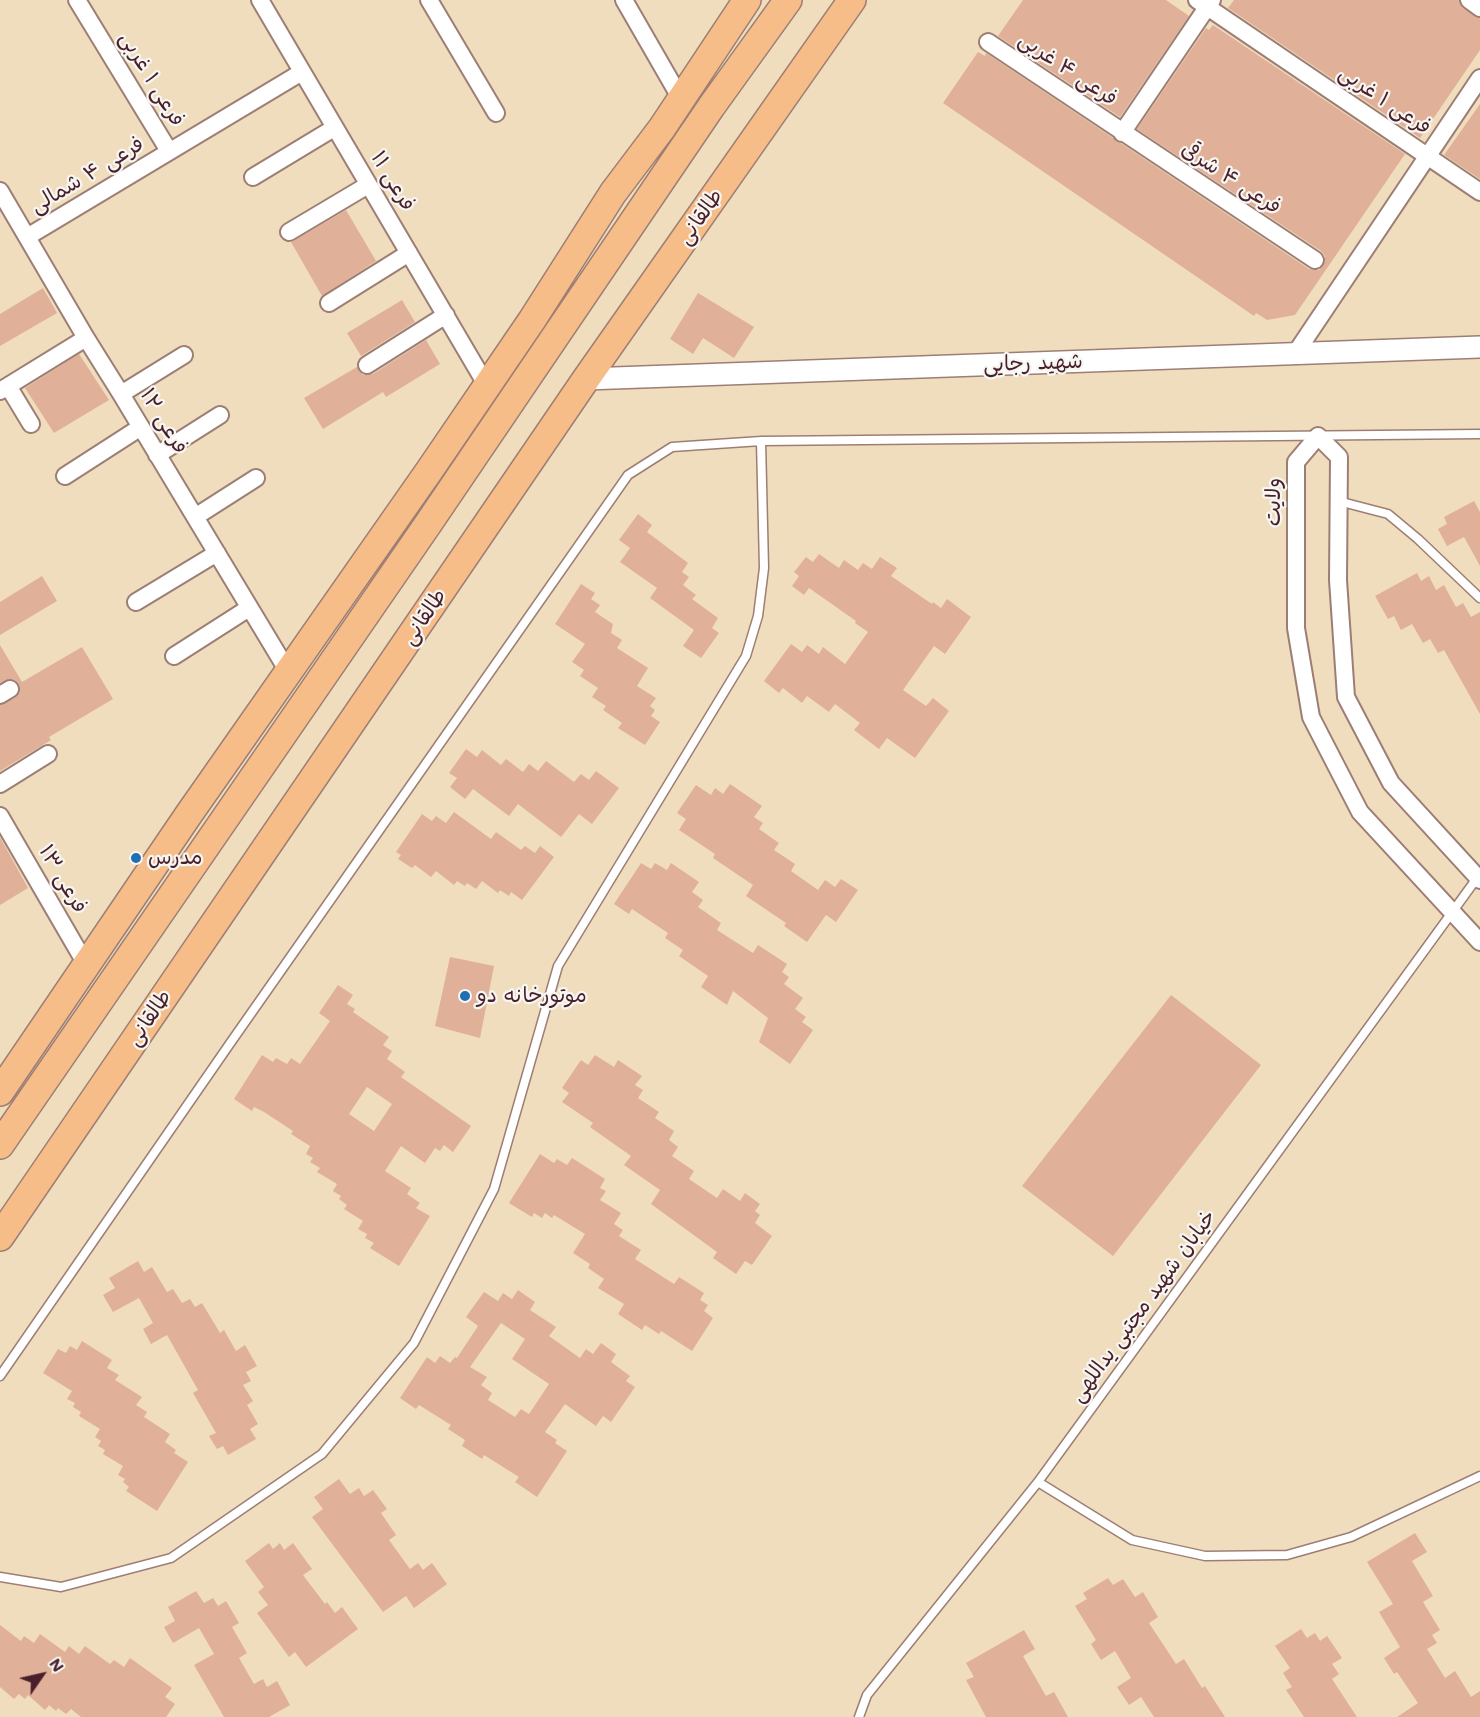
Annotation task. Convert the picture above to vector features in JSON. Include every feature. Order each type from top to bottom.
[{"type":"main road","points":[[0,1092],[487,386],[613,193],[681,99],[747,0]]},
{"type":"main road","points":[[0,1145],[434,515],[711,107],[788,0]]},
{"type":"main road","name":"طالقانی","points":[[0,1237],[586,379],[852,0]]},
{"type":"street","name":"فرعی ۱ غربی","points":[[77,0],[169,151]]},
{"type":"street","name":"فرعی ۱۱","points":[[260,0],[487,386]]},
{"type":"street","points":[[429,0],[496,113]]},
{"type":"street","points":[[624,0],[681,99]]},
{"type":"street","points":[[1469,0],[1480,8]]},
{"type":"street","name":"فرعی ۱ غربی","points":[[1205,2],[1480,192]]},
{"type":"street","points":[[1122,133],[1205,2]]},
{"type":"street","name":"فرعی ۴ غربی","points":[[988,42],[1122,133]]},
{"type":"street","name":"فرعی ۴ شمالی","points":[[27,237],[302,72]]},
{"type":"street","points":[[1295,354],[1480,78]]},
{"type":"street","points":[[253,177],[334,128]]},
{"type":"street","name":"فرعی ۴ شرقی","points":[[1122,133],[1315,260]]},
{"type":"street","points":[[289,232],[368,184]]},
{"type":"street","name":"فرعی ۱۲","points":[[0,191],[288,673]]},
{"type":"street","points":[[329,303],[409,253]]},
{"type":"street","points":[[366,365],[446,315]]},
{"type":"street","points":[[31,424],[4,388],[86,338]]},
{"type":"street","name":"شهید رجایی","points":[[586,379],[1480,347]]},
{"type":"street","points":[[121,394],[184,355]]},
{"type":"street","points":[[157,455],[220,415]]},
{"type":"street","points":[[65,476],[141,427]]},
{"type":"street","points":[[1318,436],[1339,457],[1338,580],[1346,696],[1391,783],[1479,879]]},
{"type":"street","name":"ولایت","points":[[1318,436],[1296,462],[1296,628],[1311,717],[1360,812],[1480,942]]},
{"type":"street","points":[[195,517],[256,478]]},
{"type":"street","points":[[136,602],[216,553]]},
{"type":"street","points":[[174,656],[249,608]]},
{"type":"street","points":[[0,784],[48,754]]},
{"type":"street","name":"فرعی ۱۳","points":[[0,816],[87,966]]},
{"type":"lane","points":[[0,1376],[628,475],[672,447],[761,441],[1480,434]]},
{"type":"lane","points":[[0,1577],[61,1587],[171,1558],[322,1454],[414,1343],[494,1189],[558,966],[746,656],[758,616],[764,568],[761,441]]},
{"type":"lane","points":[[1338,501],[1388,514],[1480,598]]},
{"type":"lane","name":"خیابان شهید مجتبی یداللهی","points":[[860,1717],[867,1695],[1038,1482],[1452,912],[1479,879]]},
{"type":"lane","points":[[1038,1482],[1132,1540],[1205,1556],[1287,1555],[1352,1537],[1480,1476]]},
{"type":"building","points":[[1023,0],[1166,0],[1189,16],[1120,117],[998,36]]},
{"type":"building","points":[[1234,0],[1459,0],[1463,8],[1480,18],[1480,50],[1420,138],[1228,8]]},
{"type":"building","points":[[1213,25],[1405,154],[1295,315],[1267,320],[1256,313],[1254,316],[943,103],[978,52],[985,56],[986,53],[1309,269],[1319,270],[1325,261],[1325,256],[1321,251],[1137,129],[1206,28],[1209,30]]},
{"type":"building","points":[[1480,104],[1480,179],[1444,155]]},
{"type":"building","points":[[346,210],[376,261],[322,296],[291,242]]},
{"type":"building","points":[[43,288],[57,313],[0,346],[0,314]]},
{"type":"building","points":[[698,293],[754,327],[734,358],[703,338],[693,354],[670,339]]},
{"type":"building","points":[[402,300],[415,322],[361,356],[347,333]]},
{"type":"building","points":[[426,340],[440,364],[386,397],[383,392],[323,429],[304,398],[357,367],[363,375],[373,374]]},
{"type":"building","points":[[79,354],[109,400],[54,433],[25,388]]},
{"type":"building","points":[[1474,501],[1480,512],[1480,566],[1464,537],[1447,546],[1438,529],[1447,524],[1444,517]]},
{"type":"building","points":[[638,514],[652,525],[647,532],[688,563],[682,572],[689,577],[683,585],[696,595],[692,599],[718,618],[712,628],[719,633],[701,658],[683,646],[694,630],[650,598],[657,588],[620,562],[630,548],[619,540]]},
{"type":"building","points":[[819,554],[839,568],[844,560],[858,570],[863,563],[872,569],[880,557],[897,568],[891,576],[932,604],[933,602],[941,608],[947,599],[971,617],[945,654],[934,646],[903,690],[926,706],[933,698],[949,711],[915,758],[887,738],[879,749],[854,730],[860,723],[835,704],[829,712],[807,696],[802,703],[783,688],[779,693],[764,681],[791,644],[802,652],[807,645],[819,654],[823,647],[845,664],[868,632],[809,588],[804,595],[792,586],[799,576],[794,572],[806,557],[813,562]]},
{"type":"building","points":[[1417,573],[1421,581],[1429,576],[1436,590],[1444,585],[1456,607],[1463,603],[1471,617],[1480,612],[1480,714],[1444,650],[1438,653],[1430,639],[1423,643],[1412,624],[1401,630],[1394,616],[1388,619],[1375,596]]},
{"type":"building","points":[[42,576],[57,601],[0,635],[0,602]]},
{"type":"building","points":[[581,584],[595,593],[591,599],[600,605],[595,612],[613,624],[611,633],[622,640],[617,648],[648,668],[637,686],[656,698],[650,706],[655,710],[651,716],[660,722],[645,745],[618,728],[622,723],[603,710],[606,706],[592,697],[598,688],[580,676],[584,670],[572,662],[585,644],[555,624]]},
{"type":"building","points":[[0,645],[22,682],[82,647],[113,699],[49,737],[51,740],[0,771],[0,705],[15,698],[20,689],[15,680],[9,679],[0,683]]},
{"type":"building","points":[[466,749],[477,757],[482,750],[501,765],[506,759],[523,772],[529,764],[538,771],[546,761],[574,782],[581,774],[589,780],[596,771],[619,788],[592,824],[579,814],[561,837],[518,804],[509,816],[473,789],[465,799],[450,787],[457,778],[449,773]]},
{"type":"building","points":[[730,784],[762,806],[754,817],[763,823],[759,829],[779,843],[774,850],[795,864],[791,871],[818,890],[825,880],[835,887],[841,879],[858,890],[836,922],[826,915],[807,942],[784,926],[786,923],[746,896],[753,885],[713,858],[715,854],[679,830],[686,819],[677,813],[696,785],[711,795],[715,788],[723,794]]},
{"type":"building","points":[[454,812],[491,839],[496,832],[521,850],[525,846],[535,853],[540,846],[554,857],[522,900],[511,892],[509,896],[500,890],[498,893],[482,881],[476,889],[467,883],[465,886],[457,881],[454,885],[436,871],[431,877],[415,865],[412,868],[398,859],[401,855],[396,852],[422,814],[432,821],[436,816],[446,823]]},
{"type":"building","points":[[0,837],[28,888],[0,905]]},
{"type":"building","points":[[641,863],[651,869],[655,863],[667,870],[671,863],[699,882],[692,892],[703,900],[698,907],[721,923],[717,930],[753,953],[758,945],[787,964],[782,972],[789,977],[784,984],[803,998],[795,1009],[806,1017],[802,1022],[813,1030],[790,1064],[759,1042],[768,1018],[733,991],[727,1005],[701,987],[708,976],[679,956],[683,950],[665,938],[668,933],[632,909],[629,914],[614,904]]},
{"type":"building","name":"موتورخانه دو","points":[[450,957],[494,966],[480,1038],[435,1026]]},
{"type":"building","points":[[338,985],[353,995],[347,1004],[355,1009],[353,1012],[389,1037],[383,1045],[392,1051],[387,1059],[405,1072],[401,1077],[471,1126],[453,1152],[444,1145],[440,1151],[435,1148],[425,1163],[401,1146],[385,1171],[411,1188],[407,1194],[420,1203],[416,1208],[430,1216],[399,1266],[370,1248],[374,1243],[365,1238],[367,1234],[358,1229],[363,1221],[344,1209],[347,1205],[339,1199],[341,1196],[333,1191],[337,1184],[317,1172],[320,1168],[310,1162],[313,1158],[306,1154],[310,1146],[291,1134],[293,1131],[264,1112],[254,1107],[252,1111],[234,1099],[262,1055],[273,1062],[276,1058],[287,1064],[291,1058],[300,1064],[330,1021],[319,1013]],"holes":[[[367,1087],[392,1104],[374,1131],[349,1114]]]},
{"type":"building","points":[[1171,995],[1261,1065],[1113,1256],[1022,1186]]},
{"type":"building","points":[[595,1055],[614,1067],[618,1060],[642,1076],[635,1085],[643,1090],[638,1098],[659,1112],[655,1118],[674,1131],[669,1140],[678,1147],[672,1156],[694,1171],[689,1179],[717,1198],[723,1189],[740,1201],[745,1193],[760,1204],[755,1211],[760,1215],[755,1223],[772,1236],[752,1265],[745,1261],[736,1274],[713,1258],[717,1252],[651,1204],[660,1190],[624,1165],[631,1156],[590,1127],[593,1123],[562,1102],[569,1093],[562,1088],[581,1060],[588,1065]]},
{"type":"building","points":[[540,1154],[554,1163],[557,1159],[567,1165],[572,1158],[605,1179],[600,1188],[606,1191],[600,1200],[621,1213],[614,1224],[623,1230],[619,1236],[641,1250],[635,1259],[674,1284],[679,1277],[704,1293],[700,1300],[708,1305],[704,1311],[713,1318],[692,1351],[661,1331],[659,1334],[645,1325],[642,1330],[618,1314],[624,1304],[598,1288],[604,1279],[588,1268],[590,1264],[573,1253],[585,1234],[554,1215],[552,1218],[545,1213],[542,1218],[534,1213],[532,1217],[509,1203]]},
{"type":"building","points":[[138,1261],[144,1272],[152,1267],[167,1292],[173,1289],[182,1303],[190,1299],[195,1307],[202,1303],[220,1333],[224,1330],[236,1351],[245,1345],[257,1366],[246,1372],[251,1381],[243,1385],[253,1401],[247,1405],[258,1424],[250,1429],[256,1439],[228,1455],[223,1446],[217,1449],[209,1436],[216,1433],[193,1393],[198,1390],[167,1335],[151,1344],[143,1329],[153,1323],[139,1298],[113,1312],[103,1295],[115,1288],[109,1278]]},
{"type":"building","points":[[518,1290],[535,1302],[530,1310],[556,1327],[549,1336],[580,1358],[586,1349],[593,1354],[601,1343],[616,1354],[611,1362],[630,1376],[626,1381],[635,1387],[611,1422],[603,1416],[596,1426],[565,1404],[545,1432],[567,1451],[537,1497],[515,1482],[519,1477],[484,1455],[482,1459],[462,1446],[465,1440],[448,1429],[451,1425],[419,1405],[416,1409],[400,1398],[427,1357],[435,1363],[440,1356],[450,1363],[455,1357],[457,1358],[478,1326],[466,1317],[484,1292],[498,1301],[503,1293],[512,1299]],"holes":[[[501,1323],[525,1339],[512,1359],[549,1384],[529,1414],[521,1409],[515,1417],[488,1400],[492,1393],[481,1385],[487,1377],[470,1367]]]},
{"type":"building","points":[[82,1341],[112,1360],[107,1368],[119,1375],[115,1380],[142,1397],[136,1405],[147,1412],[144,1417],[170,1434],[165,1442],[176,1450],[174,1453],[188,1462],[157,1511],[126,1491],[129,1487],[123,1482],[125,1479],[118,1475],[123,1466],[103,1454],[105,1450],[98,1446],[101,1441],[95,1437],[100,1429],[79,1416],[81,1412],[73,1407],[75,1403],[67,1399],[72,1391],[43,1373],[58,1349],[66,1353],[70,1346],[77,1350]]},
{"type":"building","points":[[339,1479],[350,1494],[359,1488],[364,1496],[373,1490],[387,1509],[381,1513],[396,1535],[389,1540],[410,1569],[418,1563],[423,1570],[432,1563],[447,1584],[414,1608],[406,1596],[383,1612],[312,1517],[323,1509],[314,1497]]},
{"type":"building","points":[[1415,1533],[1427,1552],[1412,1561],[1433,1596],[1423,1602],[1440,1630],[1432,1635],[1437,1643],[1427,1649],[1445,1678],[1455,1671],[1471,1697],[1480,1691],[1480,1717],[1397,1717],[1418,1703],[1397,1672],[1394,1674],[1384,1658],[1400,1647],[1379,1612],[1393,1604],[1367,1562]]},
{"type":"building","points":[[269,1543],[273,1549],[280,1543],[284,1550],[293,1543],[312,1569],[303,1575],[325,1604],[327,1602],[335,1613],[342,1607],[358,1629],[306,1667],[295,1652],[289,1657],[257,1613],[268,1605],[258,1592],[264,1587],[245,1561]]},
{"type":"building","points":[[1108,1578],[1113,1585],[1123,1579],[1135,1597],[1143,1592],[1158,1617],[1149,1623],[1176,1664],[1184,1659],[1202,1688],[1205,1686],[1225,1717],[1154,1717],[1141,1697],[1129,1705],[1117,1687],[1131,1678],[1115,1651],[1101,1660],[1091,1644],[1096,1640],[1075,1606],[1087,1599],[1083,1593]]},
{"type":"building","points":[[196,1591],[204,1603],[213,1598],[218,1606],[226,1601],[239,1623],[232,1627],[247,1653],[239,1658],[254,1684],[263,1679],[267,1687],[277,1681],[290,1705],[269,1717],[224,1717],[194,1665],[214,1654],[199,1628],[173,1643],[164,1627],[175,1621],[168,1607]]},
{"type":"building","points":[[0,1625],[21,1641],[24,1636],[34,1643],[40,1634],[65,1652],[69,1646],[79,1654],[85,1646],[110,1664],[114,1660],[124,1667],[130,1658],[172,1688],[165,1697],[175,1704],[166,1717],[81,1717],[71,1709],[66,1714],[58,1708],[56,1711],[49,1705],[45,1710],[28,1695],[25,1699],[19,1694],[14,1699],[0,1687]]},
{"type":"building","points":[[1301,1629],[1307,1638],[1315,1633],[1320,1641],[1327,1636],[1342,1658],[1332,1664],[1339,1674],[1332,1679],[1357,1717],[1304,1717],[1286,1690],[1292,1687],[1283,1673],[1290,1668],[1275,1646]]},
{"type":"building","points":[[1024,1630],[1035,1649],[1023,1656],[1046,1696],[1054,1692],[1068,1717],[986,1717],[966,1680],[974,1677],[966,1663]]},
{"type":"place","name":"مدرس","points":[[136,858]]},
{"type":"place","name":"موتورخانه دو","points":[[465,996]]}]
